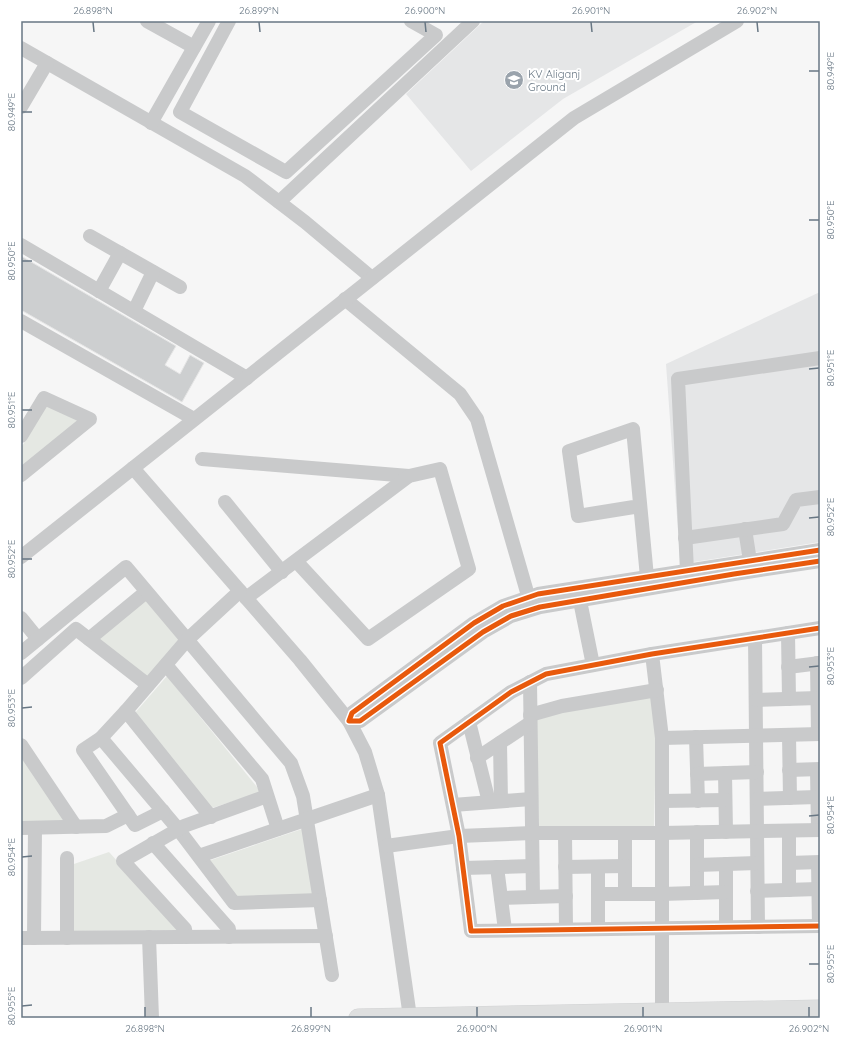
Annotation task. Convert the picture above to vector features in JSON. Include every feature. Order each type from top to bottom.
[{"type":"main road","points":[[358,1018],[483,1017],[662,1011],[708,1014],[747,1014],[820,1008]]},
{"type":"street","points":[[147,21],[194,47]]},
{"type":"street","points":[[151,122],[209,21]]},
{"type":"street","points":[[229,21],[180,112],[286,172],[436,35],[411,21]]},
{"type":"street","points":[[279,202],[473,21]]},
{"type":"street","points":[[21,557],[574,118],[737,21]]},
{"type":"street","points":[[21,48],[244,176],[279,202],[372,278]]},
{"type":"street","points":[[21,106],[47,63]]},
{"type":"street","points":[[90,236],[180,287]]},
{"type":"street","points":[[21,245],[246,378]]},
{"type":"street","points":[[99,291],[120,253]]},
{"type":"street","points":[[134,311],[153,272]]},
{"type":"street","points":[[346,299],[460,394],[477,418],[530,603]]},
{"type":"street","points":[[21,321],[194,420]]},
{"type":"street","points":[[687,571],[678,379],[820,358]]},
{"type":"street","points":[[21,436],[44,398],[90,419],[21,475]]},
{"type":"street","points":[[640,506],[578,516],[569,451],[632,428],[640,506],[647,577]]},
{"type":"street","points":[[202,458],[409,476],[440,469],[469,569],[368,639],[296,561]]},
{"type":"street","points":[[133,468],[300,660],[349,721],[365,752],[378,795],[410,1017]]},
{"type":"street","points":[[163,811],[135,825],[83,750],[101,738],[187,640],[243,594],[282,572],[409,476]]},
{"type":"street","points":[[685,538],[783,524],[796,500],[820,497]]},
{"type":"street","points":[[225,502],[282,572]]},
{"type":"street","points":[[745,530],[750,561]]},
{"type":"street","points":[[578,594],[647,577],[820,550]]},
{"type":"street","points":[[349,721],[352,713],[474,623],[502,606],[530,603],[538,594],[578,594],[734,574],[820,561]]},
{"type":"street","points":[[21,653],[126,567],[291,763],[303,796],[332,974]]},
{"type":"street","points":[[88,639],[146,592]]},
{"type":"street","points":[[578,594],[593,665]]},
{"type":"street","points":[[21,618],[38,639]]},
{"type":"street","points":[[789,863],[819,862],[818,889],[820,926],[471,931],[459,836],[440,743],[511,692],[546,674],[652,654],[820,628]]},
{"type":"street","points":[[21,678],[76,629],[148,685]]},
{"type":"street","points":[[788,633],[789,699]]},
{"type":"street","points":[[755,638],[758,927]]},
{"type":"street","points":[[652,654],[662,738],[662,1011]]},
{"type":"street","points":[[662,738],[819,734],[819,663],[788,667]]},
{"type":"street","points":[[166,665],[262,779],[278,829]]},
{"type":"street","points":[[530,682],[533,897]]},
{"type":"street","points":[[477,758],[500,743],[530,719],[562,706],[656,690]]},
{"type":"street","points":[[756,700],[818,698]]},
{"type":"street","points":[[126,711],[211,816]]},
{"type":"street","points":[[469,722],[477,758],[495,801]]},
{"type":"street","points":[[789,735],[790,798]]},
{"type":"street","points":[[696,737],[698,800]]},
{"type":"street","points":[[101,738],[178,829],[234,903]]},
{"type":"street","points":[[495,801],[500,743]]},
{"type":"street","points":[[21,745],[76,827]]},
{"type":"street","points":[[386,846],[459,836],[565,833],[819,830],[817,797],[818,770],[789,770]]},
{"type":"street","points":[[697,774],[757,772]]},
{"type":"street","points":[[725,773],[726,832]]},
{"type":"street","points":[[199,856],[378,795]]},
{"type":"street","points":[[186,937],[185,930],[123,861],[184,826],[268,796]]},
{"type":"street","points":[[757,799],[817,797]]},
{"type":"street","points":[[453,805],[531,798]]},
{"type":"street","points":[[662,802],[725,800]]},
{"type":"street","points":[[128,815],[106,826],[28,828],[27,938],[326,936]]},
{"type":"street","points":[[789,831],[789,890]]},
{"type":"street","points":[[697,832],[697,893]]},
{"type":"street","points":[[565,833],[566,929]]},
{"type":"street","points":[[625,833],[625,894]]},
{"type":"street","points":[[153,843],[229,929],[230,936]]},
{"type":"street","points":[[67,858],[67,938]]},
{"type":"street","points":[[697,865],[757,863]]},
{"type":"street","points":[[726,864],[726,927]]},
{"type":"street","points":[[463,868],[532,866]]},
{"type":"street","points":[[565,867],[625,866]]},
{"type":"street","points":[[498,867],[505,930]]},
{"type":"street","points":[[598,867],[598,929]]},
{"type":"street","points":[[757,891],[818,889]]},
{"type":"street","points":[[598,894],[726,892]]},
{"type":"street","points":[[501,898],[566,896]]},
{"type":"street","points":[[220,919],[234,903],[320,900]]},
{"type":"street","points":[[149,937],[152,1018]]},
{"type":"shaded area","points":[[484,21],[698,21],[563,99],[471,171],[406,94]]},
{"type":"shaded area","points":[[820,292],[820,542],[694,562],[680,559],[666,364]]},
{"type":"shaded area","points":[[47,405],[82,421],[21,469],[21,448]]},
{"type":"shaded area","points":[[146,598],[181,639],[146,679],[96,639]]},
{"type":"shaded area","points":[[167,676],[261,792],[209,809],[134,714]]},
{"type":"shaded area","points":[[652,694],[656,741],[654,828],[539,829],[535,717]]},
{"type":"shaded area","points":[[21,757],[67,822],[21,823]]},
{"type":"shaded area","points":[[302,829],[315,895],[235,899],[208,861]]},
{"type":"shaded area","points":[[109,852],[179,930],[72,931],[71,865]]},
{"type":"building","points":[[21,256],[176,346],[165,365],[180,374],[190,355],[204,363],[182,402],[21,310]]},
{"type":"cycle path","points":[[820,550],[538,594],[503,606],[474,623],[352,713],[349,721],[360,721],[483,632],[511,616],[540,607],[820,561]]},
{"type":"cycle path","points":[[820,628],[652,654],[546,674],[511,692],[440,743],[459,836],[471,931],[820,926]]},
{"type":"place","name":"KV Aliganj Ground","points":[[514,80]]}]
